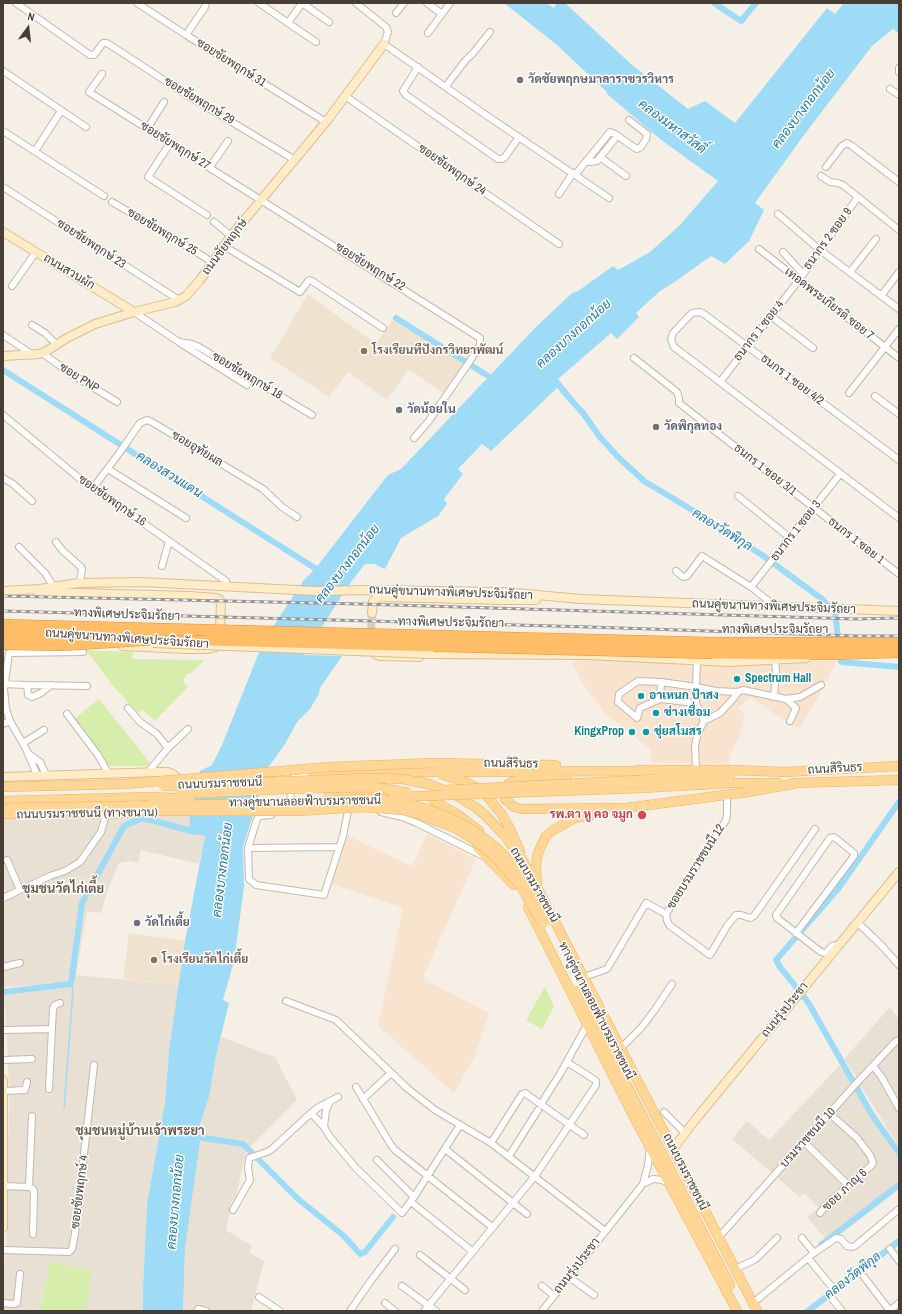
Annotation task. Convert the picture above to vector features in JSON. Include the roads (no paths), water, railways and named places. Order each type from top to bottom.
[{"type":"highway","name":"ทางพิเศษประจิมรัถยา","points":[[3,625],[713,643],[837,644],[899,641]]},
{"type":"highway","name":"ทางพิเศษประจิมรัถยา","points":[[3,633],[159,639],[712,653],[846,654],[899,652]]},
{"type":"highway","points":[[5,650],[159,639]]},
{"type":"main road","name":"ถนนชัยพฤกษ์","points":[[3,356],[33,355],[42,353],[95,324],[179,300],[192,290],[231,236],[326,122],[384,44]]},
{"type":"main road","name":"ถนนสวนผัก","points":[[3,232],[134,312]]},
{"type":"main road","name":"ถนนคู่ขนานทางพิเศษประจิมรัถยา","points":[[3,591],[40,589],[80,582],[142,582],[315,591],[368,590],[504,592],[581,599],[899,611]]},
{"type":"main road","points":[[40,589],[204,593],[220,596],[225,600],[224,628],[220,643],[215,648],[186,650],[122,646],[55,633]]},
{"type":"main road","points":[[3,628],[55,629],[206,637],[214,637],[220,631],[221,602],[216,598],[14,591]]},
{"type":"main road","points":[[372,612],[373,602],[376,598],[383,597],[504,600],[581,599]]},
{"type":"main road","points":[[371,631],[372,650],[374,654],[380,656],[537,659],[588,655]]},
{"type":"main road","name":"ถนนคู่ขนานทางพิเศษประจิมรัถยา","points":[[3,633],[55,633],[125,642],[430,654],[588,655],[697,661],[736,662],[848,656],[899,656]]},
{"type":"main road","name":"ถนนสิรินธร","points":[[124,784],[329,767],[556,765],[642,779],[698,784],[899,780]]},
{"type":"main road","name":"ถนนสิรินธร","points":[[151,797],[209,800],[432,796],[582,789],[696,769],[784,772],[899,766]]},
{"type":"main road","points":[[520,891],[459,827],[430,806],[397,796],[360,792],[313,792],[310,790],[308,783],[314,774],[391,771],[432,767],[463,780],[487,796],[502,815],[510,829],[524,862]]},
{"type":"main road","points":[[3,777],[148,772]]},
{"type":"main road","name":"ถนนบรมราชชนนี (ทางขนาน)","points":[[3,815],[172,812],[181,809],[184,803],[185,794],[184,788],[180,781],[168,772],[148,772]]},
{"type":"main road","points":[[362,799],[392,793],[784,772]]},
{"type":"main road","name":"ถนนบรมราชชนนี","points":[[5,787],[124,784],[186,786],[373,778],[404,779],[428,784],[454,794],[476,807],[505,836],[524,862],[719,1237],[754,1308]]},
{"type":"main road","points":[[626,808],[522,809],[514,807],[508,802],[504,793],[507,786],[512,782],[522,780],[642,779]]},
{"type":"main road","points":[[538,888],[536,867],[537,857],[543,841],[552,831],[575,818],[626,808],[727,795],[798,783]]},
{"type":"main road","name":"ถนนบรมราชชนนี","points":[[3,801],[151,797],[271,790],[366,787],[395,790],[434,801],[469,822],[486,838],[501,859],[520,891],[668,1183],[737,1311]]},
{"type":"main road","name":"ทางคู่ขนานลอยฟ้าบรมราชชนนี","points":[[3,807],[298,803],[362,799],[387,800],[404,803],[435,812],[460,823],[493,845],[504,855],[526,882],[549,920],[754,1308]]},
{"type":"main road","points":[[3,807],[16,800]]},
{"type":"main road","name":"ทางคู่ขนานลอยฟ้าบรมราชชนนี","points":[[3,815],[109,811],[298,811],[364,807],[388,808],[432,818],[453,827],[473,839],[494,856],[511,874],[520,885],[543,924],[744,1311]]},
{"type":"main road","name":"ถนนรุ่งประชา","points":[[673,1149],[899,872]]},
{"type":"main road","points":[[3,1080],[3,1228]]},
{"type":"street","name":"ซอยชัยพฤกษ์ 29","points":[[16,3],[90,56],[94,55],[103,43],[107,43],[192,98],[295,160]]},
{"type":"street","name":"ซอยชัยพฤกษ์ 31","points":[[137,3],[326,122]]},
{"type":"street","points":[[186,35],[205,7],[206,3]]},
{"type":"street","points":[[259,3],[316,42]]},
{"type":"street","points":[[288,23],[302,3],[329,22]]},
{"type":"street","points":[[356,3],[386,28],[388,32],[384,44],[609,198]]},
{"type":"street","points":[[396,13],[404,3]]},
{"type":"street","points":[[427,3],[442,14]]},
{"type":"street","points":[[428,33],[450,3]]},
{"type":"street","points":[[446,86],[464,60],[474,52],[490,32]]},
{"type":"street","points":[[418,67],[403,91],[406,95],[498,159],[502,159],[504,157],[519,137]]},
{"type":"street","points":[[3,71],[86,127]]},
{"type":"street","name":"ซอยชัยพฤกษ์ 27","points":[[102,74],[89,92],[262,200]]},
{"type":"street","points":[[890,89],[899,94]]},
{"type":"street","name":"ซอยชัยพฤกษ์ 24","points":[[345,96],[559,244]]},
{"type":"street","points":[[148,129],[164,102]]},
{"type":"street","points":[[35,151],[61,111]]},
{"type":"street","points":[[559,194],[610,132],[635,148],[641,147],[647,134],[629,120]]},
{"type":"street","points":[[3,131],[104,196]]},
{"type":"street","points":[[586,161],[594,162],[600,158],[614,140]]},
{"type":"street","points":[[210,167],[228,141]]},
{"type":"street","points":[[170,143],[148,177],[207,215]]},
{"type":"street","points":[[826,167],[842,146],[847,143],[899,182]]},
{"type":"street","points":[[600,158],[626,176]]},
{"type":"street","points":[[821,176],[830,182],[843,185],[899,230]]},
{"type":"street","name":"ซอยชัยพฤกษ์ 23","points":[[3,187],[179,300]]},
{"type":"street","name":"ธนากร 2 ซอย 9","points":[[799,280],[858,198]]},
{"type":"street","name":"ซอยชัยพฤกษ์ 22","points":[[262,200],[478,335],[480,338],[480,345],[468,364],[428,422],[414,438]]},
{"type":"street","name":"ซอยชัยพฤกษ์ 25","points":[[112,202],[212,262]]},
{"type":"street","points":[[778,214],[820,250],[899,309]]},
{"type":"street","points":[[214,222],[231,236]]},
{"type":"street","points":[[850,272],[876,239]]},
{"type":"street","points":[[224,246],[300,292],[308,280],[312,281],[383,328]]},
{"type":"street","name":"เทอดพระเกียรติ ซอย 7","points":[[759,249],[899,358]]},
{"type":"street","points":[[12,286],[36,252]]},
{"type":"street","points":[[783,252],[803,274]]},
{"type":"street","points":[[881,296],[899,272]]},
{"type":"street","name":"ธนากร 1 ซอย 4","points":[[720,382],[799,280]]},
{"type":"street","name":"ซอยชัยพฤกษ์ 18","points":[[134,312],[247,385]]},
{"type":"street","name":"ธนกร 1 ซอย 4/2","points":[[720,382],[672,344],[671,339],[673,333],[688,316],[696,312],[704,314],[748,346],[899,460]]},
{"type":"street","points":[[771,316],[813,348]]},
{"type":"street","points":[[32,325],[57,345]]},
{"type":"street","points":[[849,393],[899,329]]},
{"type":"street","points":[[3,335],[33,355]]},
{"type":"street","name":"ซอยชัยพฤกษ์ 18","points":[[179,342],[192,344],[199,347],[312,415]]},
{"type":"street","name":"ซอย PNP","points":[[42,353],[73,375],[117,402]]},
{"type":"street","name":"ธนกร 1 ซอย 3/1","points":[[634,358],[677,392],[679,403],[814,508]]},
{"type":"street","points":[[720,382],[899,518]]},
{"type":"street","points":[[875,396],[899,414]]},
{"type":"street","name":"ซอยชัยพฤกษ์ 16","points":[[3,415],[93,488],[226,581]]},
{"type":"street","name":"ซอยอุทัยผล","points":[[93,488],[140,423],[147,420],[263,490],[282,507],[297,517]]},
{"type":"street","points":[[108,469],[186,518]]},
{"type":"street","name":"ธนากร 1 ซอย 3","points":[[751,587],[840,474]]},
{"type":"street","points":[[3,478],[13,484],[32,501]]},
{"type":"street","points":[[738,496],[790,538]]},
{"type":"street","name":"ธนกร 1 ซอย 1","points":[[814,508],[899,574]]},
{"type":"street","points":[[162,566],[169,540]]},
{"type":"street","points":[[56,542],[63,551],[81,567],[82,572],[80,582]]},
{"type":"street","points":[[19,547],[46,573],[53,586]]},
{"type":"street","points":[[676,571],[683,577],[687,576],[702,556],[751,587],[776,607]]},
{"type":"street","points":[[37,776],[29,754],[10,721],[6,709],[4,698],[5,650],[83,652]]},
{"type":"street","points":[[697,661],[696,703],[704,721]]},
{"type":"street","points":[[774,697],[776,670],[775,661]]},
{"type":"street","points":[[696,703],[660,699],[640,708],[637,718],[618,702],[618,694],[638,681],[661,682],[716,691],[738,692],[743,690],[786,699],[800,697],[821,685]]},
{"type":"street","points":[[660,699],[661,682]]},
{"type":"street","points":[[4,684],[87,686]]},
{"type":"street","points":[[27,685],[28,695],[32,697],[41,693],[52,685]]},
{"type":"street","points":[[696,769],[695,745],[698,733],[704,721],[720,713],[738,692]]},
{"type":"street","points":[[790,721],[800,697]]},
{"type":"street","points":[[786,699],[796,708]]},
{"type":"street","points":[[128,708],[140,722],[157,734],[168,748]]},
{"type":"street","points":[[68,714],[98,755],[108,773]]},
{"type":"street","points":[[3,724],[10,721]]},
{"type":"street","points":[[148,772],[168,748],[188,729]]},
{"type":"street","points":[[23,743],[44,730]]},
{"type":"street","points":[[29,754],[40,762],[46,775]]},
{"type":"street","points":[[283,813],[291,802],[290,785],[294,777],[314,774]]},
{"type":"street","name":"ซอยบรมราชชนนี 12","points":[[727,795],[726,820],[666,914],[669,925],[710,954],[727,926],[736,915],[750,918],[754,916],[815,830]]},
{"type":"street","points":[[291,802],[302,813]]},
{"type":"street","points":[[348,811],[324,894],[256,885],[250,879],[248,848],[257,819],[260,816],[283,813],[368,810],[386,813],[402,817],[490,859]]},
{"type":"street","points":[[3,898],[50,876],[65,871],[80,862],[101,832],[106,814]]},
{"type":"street","points":[[796,932],[854,856],[854,853],[834,837],[830,838],[776,915],[777,918],[814,948],[824,953],[832,946],[838,945]]},
{"type":"street","points":[[248,848],[338,847]]},
{"type":"street","points":[[7,860],[20,890]]},
{"type":"street","name":"ซอยบรมราชชนนี 12","points":[[584,977],[607,969],[646,903],[666,914]]},
{"type":"street","points":[[857,922],[899,965]]},
{"type":"street","points":[[3,967],[20,963]]},
{"type":"street","points":[[621,1048],[641,1028],[654,1012],[672,984]]},
{"type":"street","points":[[286,1001],[336,1020],[407,1088],[435,1110],[491,1142],[605,1231]]},
{"type":"street","points":[[49,1089],[53,1008],[54,1005],[60,1003]]},
{"type":"street","points":[[509,1156],[588,1025]]},
{"type":"street","points":[[3,1030],[52,1029]]},
{"type":"street","name":"บรมราชชนนี 10","points":[[719,1237],[861,1079],[896,1041],[899,1040]]},
{"type":"street","points":[[3,1060],[32,1059]]},
{"type":"street","points":[[424,1311],[512,1202],[535,1176],[570,1125],[596,1083],[595,1080],[567,1062]]},
{"type":"street","name":"ซอยชัยพฤกษ์ 4","points":[[3,1250],[68,1252],[72,1249],[75,1234],[94,1064]]},
{"type":"street","points":[[873,1066],[881,1076],[899,1108]]},
{"type":"street","points":[[363,1099],[391,1073]]},
{"type":"street","points":[[4,1091],[24,1090],[27,1082]]},
{"type":"street","points":[[356,1087],[390,1145],[492,1227]]},
{"type":"street","points":[[491,1142],[522,1094],[527,1094],[539,1107],[584,1135]]},
{"type":"street","points":[[233,1210],[250,1180],[248,1162],[251,1156],[261,1154],[272,1149],[311,1113],[338,1097]]},
{"type":"street","points":[[324,1127],[326,1110],[330,1102]]},
{"type":"street","points":[[664,1112],[685,1133]]},
{"type":"street","points":[[311,1113],[352,1163],[402,1213],[428,1176],[460,1125]]},
{"type":"street","name":"ซอย ภาณุ 6","points":[[820,1213],[827,1204],[872,1165],[873,1161],[857,1138],[830,1114]]},
{"type":"street","points":[[29,1187],[32,1116]]},
{"type":"street","points":[[804,1142],[848,1185]]},
{"type":"street","name":"ถนนรุ่งประชา","points":[[542,1311],[643,1184],[648,1165],[650,1147]]},
{"type":"street","points":[[445,1149],[527,1214]]},
{"type":"street","points":[[377,1160],[412,1199],[472,1251]]},
{"type":"street","points":[[643,1184],[653,1179],[662,1180],[668,1183]]},
{"type":"street","points":[[3,1186],[29,1187],[33,1189],[33,1234]]},
{"type":"street","points":[[754,1308],[814,1252],[836,1238],[841,1239],[848,1246],[855,1246],[899,1209]]},
{"type":"street","points":[[735,1269],[756,1259],[777,1238]]},
{"type":"street","points":[[802,1238],[814,1252]]},
{"type":"street","points":[[350,1311],[395,1249]]},
{"type":"street","points":[[890,1249],[899,1261]]},
{"type":"street","points":[[420,1254],[465,1290]]},
{"type":"street","points":[[808,1258],[830,1286]]},
{"type":"street","points":[[3,1303],[13,1304],[17,1302],[20,1274]]},
{"type":"street","points":[[570,1277],[594,1295]]},
{"type":"street","points":[[864,1277],[890,1311],[899,1304]]},
{"type":"street","points":[[402,1286],[436,1311]]},
{"type":"street","points":[[542,1286],[554,1296]]},
{"type":"street","points":[[829,1295],[842,1311]]},
{"type":"street","points":[[259,1296],[280,1311]]},
{"type":"street","points":[[385,1303],[395,1311]]},
{"type":"street","points":[[198,1309],[206,1311]]},
{"type":"water","points":[[504,3],[546,3],[554,8],[557,3],[565,3],[631,64],[688,109],[705,101],[735,123],[827,8],[835,14],[844,3],[899,3],[899,24],[872,46],[804,135],[755,203],[764,210],[749,241],[725,264],[711,256],[660,291],[636,313],[639,317],[617,339],[611,333],[558,379],[571,395],[567,399],[557,388],[491,451],[482,444],[458,469],[463,474],[444,499],[447,504],[438,516],[401,538],[385,569],[374,564],[365,564],[348,586],[304,655],[342,656],[320,688],[319,694],[310,709],[297,722],[285,744],[267,769],[243,847],[244,887],[234,961],[223,1000],[229,1003],[216,1056],[209,1097],[197,1133],[200,1141],[185,1248],[183,1311],[143,1311],[147,1204],[165,1102],[169,1051],[185,941],[205,836],[189,832],[190,815],[200,771],[212,765],[222,745],[258,655],[270,631],[304,580],[315,569],[388,475],[401,469],[534,329],[572,293],[578,291],[613,266],[618,270],[650,252],[680,225],[718,181],[660,139],[606,93],[607,92],[557,45]]},
{"type":"waterway","points":[[714,3],[741,21],[756,3]]},
{"type":"waterway","points":[[889,22],[899,30]]},
{"type":"waterway","points":[[396,318],[496,381]]},
{"type":"waterway","name":"คลองสวนแดน","points":[[3,370],[321,572]]},
{"type":"waterway","name":"คลองวัดพิกุล","points":[[563,391],[583,413],[599,436],[619,458],[644,481],[762,555],[822,599],[835,612],[841,662],[899,667]]},
{"type":"waterway","points":[[899,802],[838,889],[776,960],[808,1002],[872,1115],[899,1153]]},
{"type":"waterway","points":[[3,992],[71,984],[82,903],[124,826],[143,818],[195,832]]},
{"type":"waterway","points":[[64,1108],[73,990],[71,984]]},
{"type":"waterway","points":[[191,1136],[243,1144],[298,1199],[344,1236],[360,1254],[365,1252],[393,1217]]},
{"type":"waterway","points":[[821,1245],[899,1185]]},
{"type":"waterway","name":"คลองวัดพิกุล","points":[[808,1311],[899,1241]]},
{"type":"tunnel","points":[[371,631],[372,613]]},
{"type":"railway","points":[[3,596],[360,604],[856,619],[899,618]]},
{"type":"railway","points":[[3,611],[899,636]]},
{"type":"place","name":"วัดชัยพฤกษมาลาราชวรวิหาร","points":[[520,80]]},
{"type":"place","name":"โรงเรียนทีปังกรวิทยาพัฒน์","points":[[364,351]]},
{"type":"place","name":"วัดน้อยใน","points":[[399,410]]},
{"type":"place","name":"วัดพิกุลทอง","points":[[656,427]]},
{"type":"place","name":"Spectrum Hall","points":[[737,679]]},
{"type":"place","name":"อาเหนก ป้าสง","points":[[641,696]]},
{"type":"place","name":"ช่างเชื่อม","points":[[656,713]]},
{"type":"place","name":"KingxProp","points":[[632,732]]},
{"type":"place","name":"ชุ่ยสโมสร","points":[[646,732]]},
{"type":"place","name":"รพ.ตา หู คอ จมูก","points":[[642,815]]},
{"type":"place","name":"วัดไก่เตี้ย","points":[[137,923]]},
{"type":"place","name":"โรงเรียนวัดไก่เตี้ย","points":[[154,960]]},
{"type":"district","name":"ชุมชนวัดไก่เตี้ย","points":[[63,890]]},
{"type":"district","name":"ชุมชนหมู่บ้านเจ้าพระยา","points":[[140,1132]]},
{"type":"water label","name":"คลองบางกอกน้อย","points":[[804,109]]},
{"type":"water label","name":"คลองมหาสวัสดิ์","points":[[672,127]]},
{"type":"water label","name":"คลองบางกอกน้อย","points":[[574,334]]},
{"type":"water label","name":"คลองบางกอกน้อย","points":[[348,564]]},
{"type":"water label","name":"คลองบางกอกน้อย","points":[[223,870]]},
{"type":"water label","name":"คลองบางกอกน้อย","points":[[176,1202]]}]
